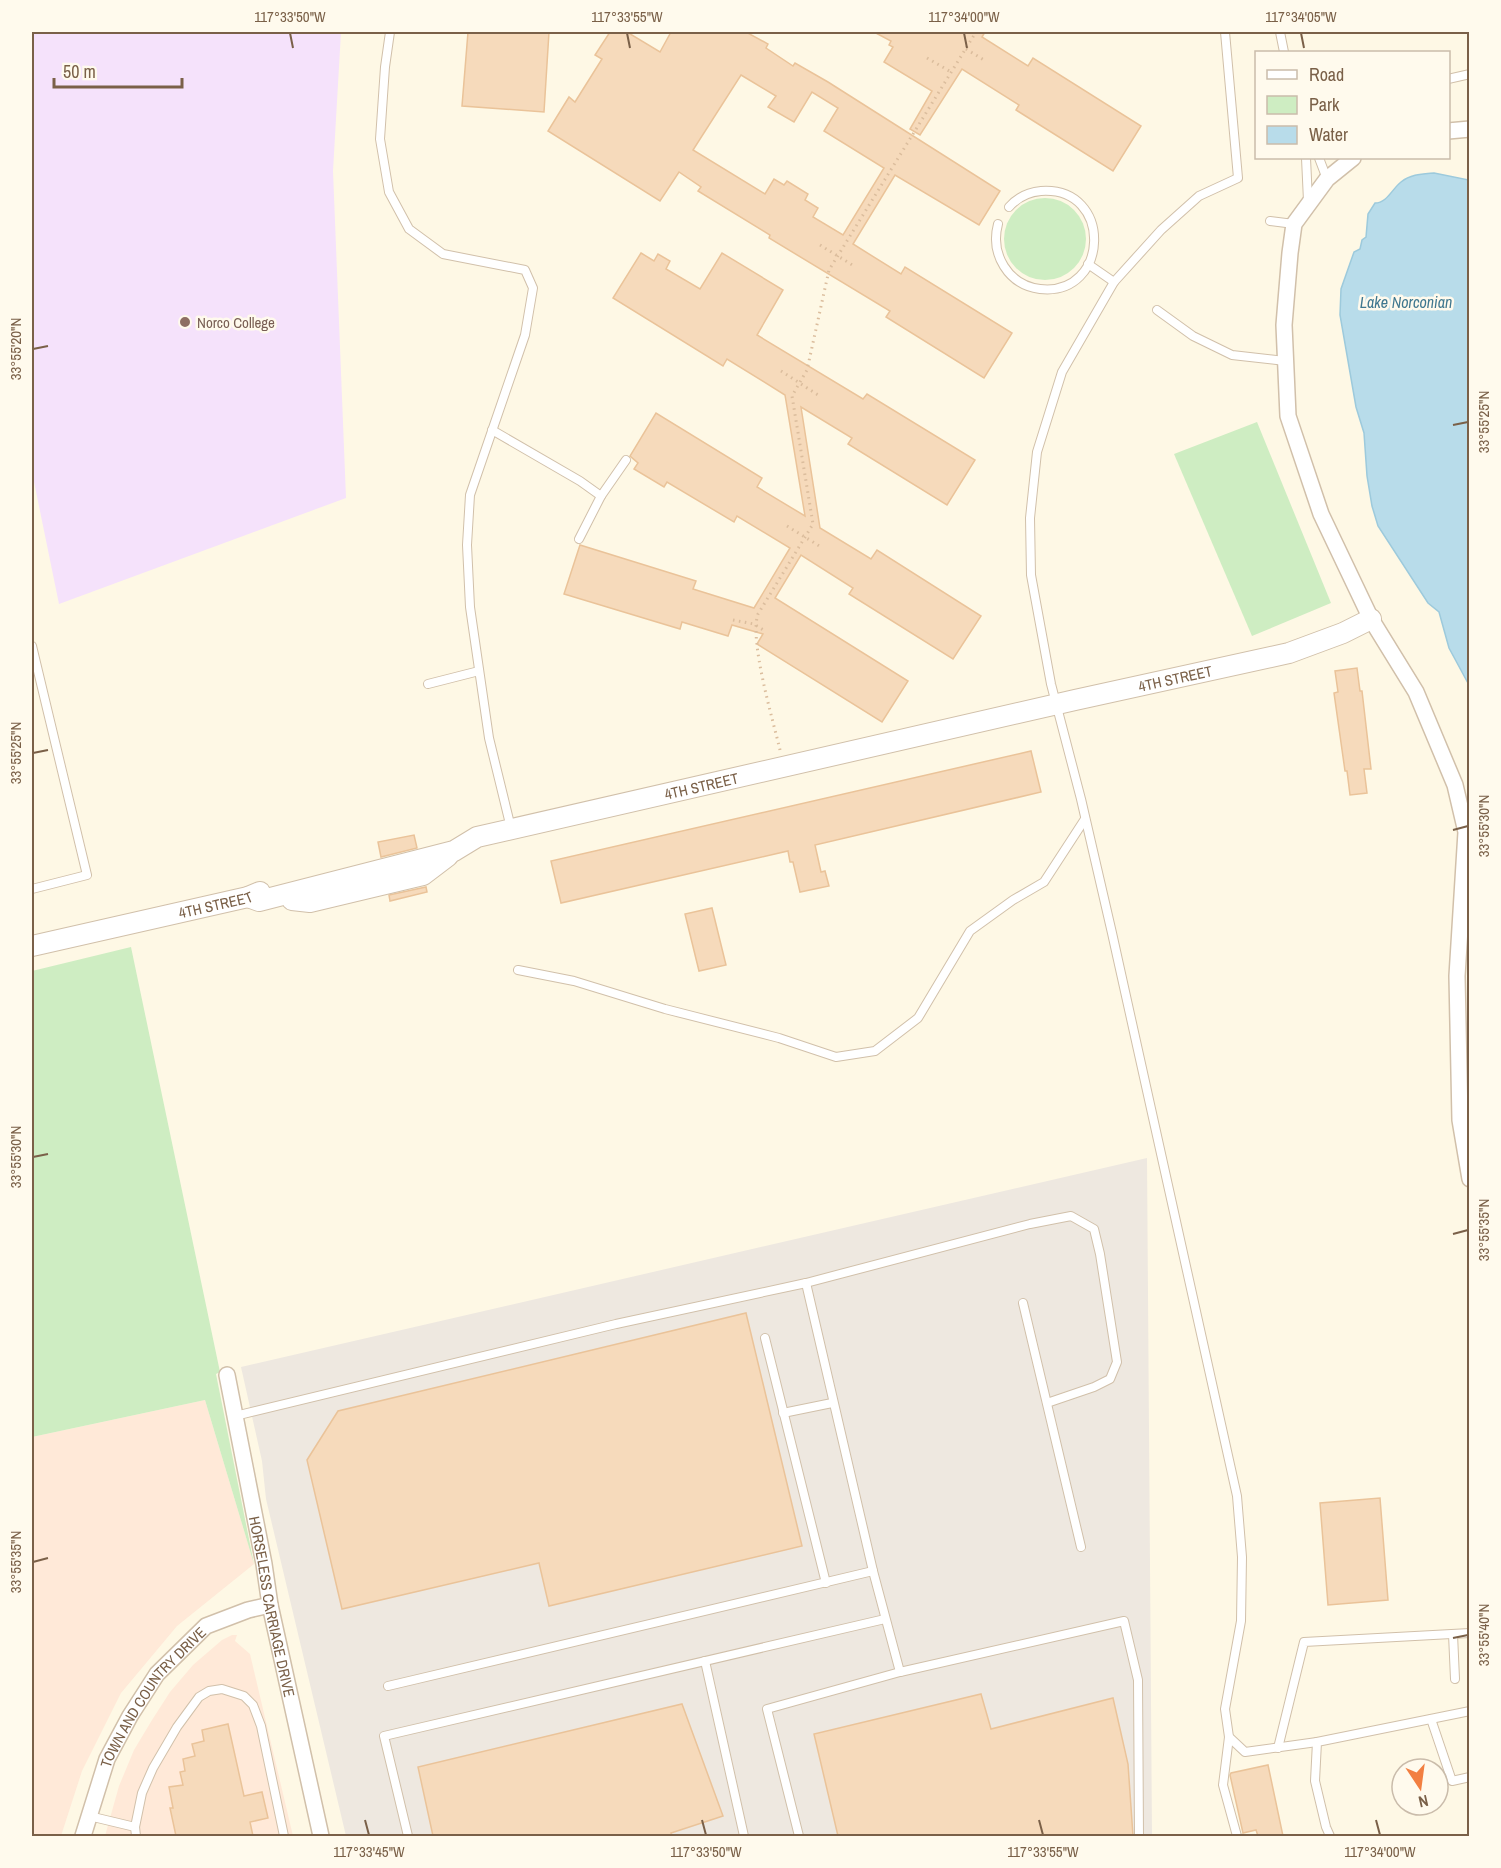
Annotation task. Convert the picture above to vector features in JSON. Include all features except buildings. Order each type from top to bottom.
[{"type":"street","points":[[1450,131],[1470,129]]},
{"type":"street","points":[[1352,159],[1327,179],[1294,224],[1284,325],[1288,416],[1321,514],[1371,620],[1416,692],[1455,785],[1466,832],[1457,976],[1460,1120],[1470,1179]]},
{"type":"street","name":"4TH STREET","points":[[32,946],[254,899],[310,902],[404,880],[423,875],[477,837],[1289,653],[1371,620]]},
{"type":"street","points":[[254,899],[303,877],[399,852],[477,837]]},
{"type":"street","name":"HORSELESS CARRIAGE DRIVE","points":[[227,1375],[270,1605],[321,1836]]},
{"type":"street","name":"TOWN AND COUNTRY DRIVE","points":[[83,1836],[107,1759],[130,1716],[157,1674],[207,1626],[248,1610],[270,1605]]},
{"type":"lane","points":[[390,32],[380,139],[389,192],[409,229],[443,254],[525,270],[533,288],[525,335],[470,495],[467,545],[470,607],[489,738],[512,829]]},
{"type":"lane","points":[[1225,32],[1238,178],[1198,196],[1161,230],[1114,282],[1062,372],[1037,453],[1030,518],[1032,575],[1056,704],[1149,1094],[1237,1496],[1242,1557],[1241,1621],[1225,1709],[1229,1737],[1223,1785],[1237,1836]]},
{"type":"lane","points":[[1280,32],[1284,51]]},
{"type":"lane","points":[[1450,79],[1470,74]]},
{"type":"lane","points":[[1306,159],[1308,205]]},
{"type":"lane","points":[[1319,159],[1327,179]]},
{"type":"lane","points":[[998,224],[996,242],[998,254],[1003,266],[1021,283],[1034,288],[1046,289],[1071,283],[1081,275],[1088,264],[1094,244],[1092,223],[1086,211],[1076,201],[1057,192],[1036,191],[1014,201],[1009,207]]},
{"type":"lane","points":[[1270,221],[1294,224]]},
{"type":"lane","points":[[1088,264],[1114,282]]},
{"type":"lane","points":[[1157,309],[1193,336],[1232,355],[1286,361]]},
{"type":"lane","points":[[492,430],[580,481],[601,496]]},
{"type":"lane","points":[[579,539],[601,496],[626,460]]},
{"type":"lane","points":[[32,646],[87,875],[32,889]]},
{"type":"lane","points":[[428,684],[479,671]]},
{"type":"lane","points":[[518,970],[574,981],[666,1010],[779,1038],[836,1057],[875,1051],[918,1018],[970,931],[1013,900],[1044,882],[1085,819]]},
{"type":"lane","points":[[235,1416],[616,1324],[806,1283],[1030,1224],[1071,1216],[1094,1229],[1118,1362],[1110,1378],[1094,1387],[1047,1402]]},
{"type":"lane","points":[[806,1283],[832,1403],[900,1672]]},
{"type":"lane","points":[[1023,1303],[1081,1547]]},
{"type":"lane","points":[[765,1338],[826,1583]]},
{"type":"lane","points":[[783,1413],[832,1403]]},
{"type":"lane","points":[[388,1686],[873,1571]]},
{"type":"lane","points":[[408,1836],[384,1736],[885,1619]]},
{"type":"lane","points":[[799,1836],[767,1709],[900,1672],[1124,1621],[1138,1680],[1139,1836]]},
{"type":"lane","points":[[1278,1748],[1304,1642],[1470,1633]]},
{"type":"lane","points":[[1453,1634],[1455,1679]]},
{"type":"lane","points":[[705,1661],[744,1836]]},
{"type":"lane","points":[[136,1836],[135,1827],[142,1793],[153,1768],[177,1727],[199,1697],[209,1691],[222,1689],[244,1695],[253,1706],[261,1726],[284,1836]]},
{"type":"lane","points":[[1229,1737],[1245,1752],[1317,1742],[1470,1711]]},
{"type":"lane","points":[[1431,1719],[1452,1781],[1470,1778]]},
{"type":"lane","points":[[1317,1742],[1315,1781],[1330,1836]]},
{"type":"lane","points":[[89,1816],[135,1827]]},
{"type":"path","points":[[784,767],[760,664],[754,624],[813,524],[792,396],[807,370],[829,270],[976,32]]},
{"type":"path","points":[[966,49],[984,60]]},
{"type":"path","points":[[927,58],[951,72]]},
{"type":"path","points":[[820,245],[854,266]]},
{"type":"path","points":[[781,371],[818,395]]},
{"type":"path","points":[[787,526],[821,547]]},
{"type":"path","points":[[733,620],[754,624],[765,631]]},
{"type":"shaded area","name":"Norco College","points":[[32,32],[341,32],[333,171],[346,498],[59,604],[32,472]]},
{"type":"shaded area","points":[[1147,1158],[1152,1836],[346,1836],[266,1499],[262,1461],[241,1367]]},
{"type":"shaded area","points":[[205,1400],[254,1564],[177,1626],[121,1693],[82,1771],[61,1836],[32,1836],[32,1437]]},
{"type":"shaded area","points":[[237,1635],[235,1641],[250,1654],[293,1836],[105,1836],[119,1786],[134,1750],[152,1720],[170,1692],[193,1665],[222,1640]]},
{"type":"green space","points":[[1045,198],[1061,201],[1074,210],[1083,223],[1086,239],[1083,255],[1074,268],[1061,277],[1045,280],[1029,277],[1016,268],[1007,255],[1004,239],[1007,223],[1016,210],[1029,201]]},
{"type":"green space","points":[[1257,422],[1331,603],[1252,636],[1174,454]]},
{"type":"green space","points":[[131,947],[220,1372],[216,1374],[254,1564],[205,1400],[32,1437],[32,971]]},
{"type":"water","name":"Lake Norconian","points":[[1434,173],[1469,180],[1469,685],[1449,648],[1439,612],[1428,603],[1378,526],[1367,476],[1364,433],[1356,407],[1340,315],[1341,289],[1354,252],[1360,249],[1362,240],[1366,237],[1368,214],[1375,203],[1383,201],[1409,177]]},
{"type":"place","name":"Norco College","points":[[185,322]]}]
